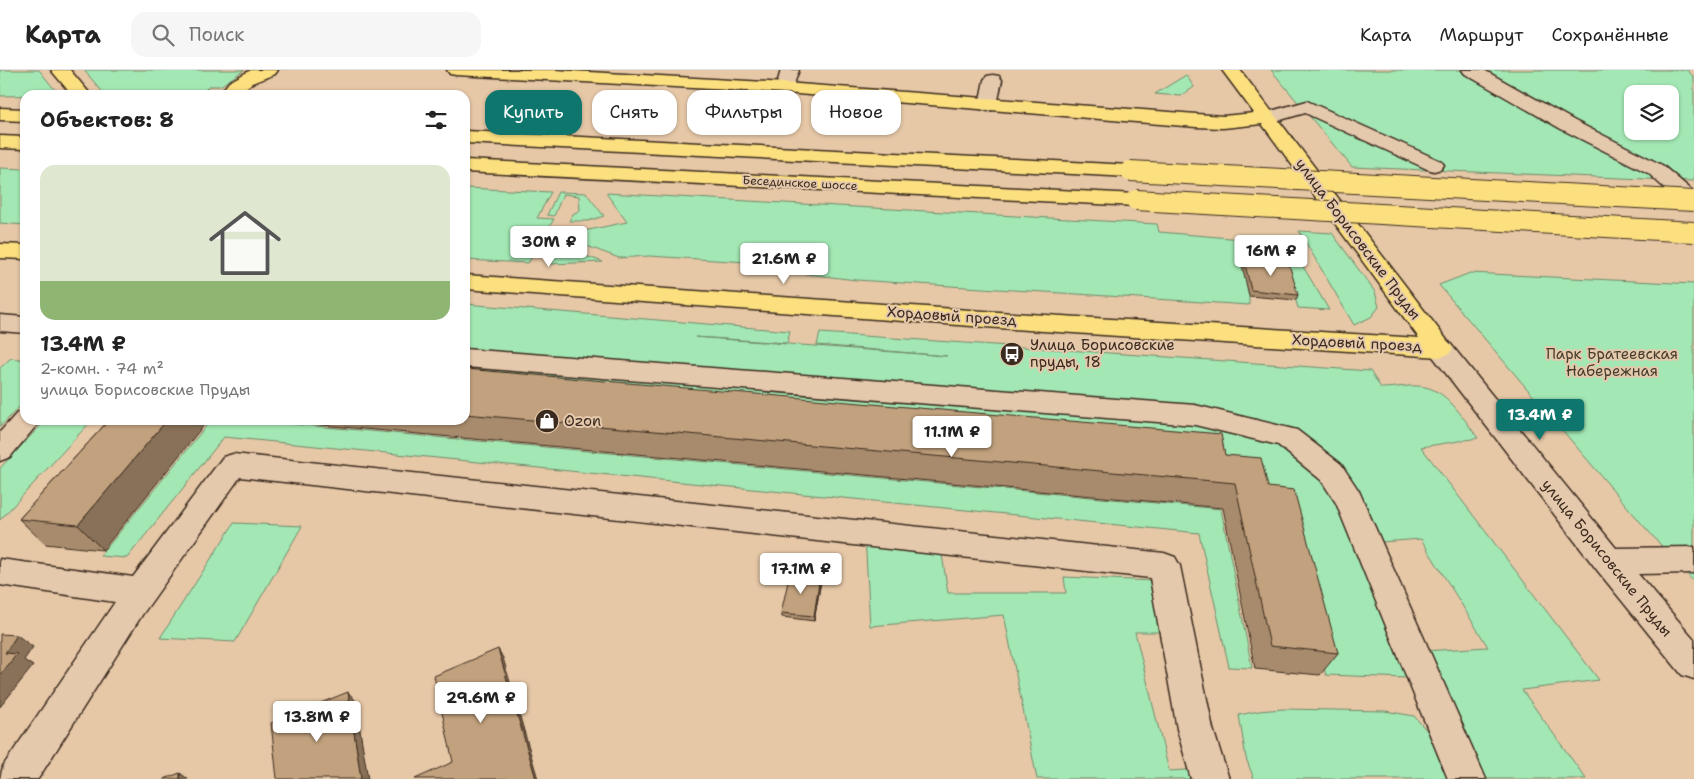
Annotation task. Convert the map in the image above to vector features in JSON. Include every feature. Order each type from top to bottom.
[{"type":"main road","points":[[60,70],[78,90]]},
{"type":"main road","points":[[230,90],[243,80],[269,70]]},
{"type":"main road","points":[[456,70],[785,88],[1196,121],[1223,122],[1267,118]]},
{"type":"main road","name":"улица Борисовские Пруды","points":[[1231,70],[1440,348]]},
{"type":"main road","points":[[0,114],[20,115]]},
{"type":"main road","name":"Бесединское шоссе","points":[[470,137],[1694,202]]},
{"type":"main road","name":"Бесединское шоссе","points":[[470,166],[1136,200],[1694,232]]},
{"type":"main road","points":[[0,251],[20,252]]},
{"type":"main road","name":"Хордовый проезд","points":[[470,282],[1003,320],[1440,348]]},
{"type":"street","points":[[785,88],[790,70]]},
{"type":"street","points":[[1471,70],[1568,126],[1655,168],[1694,202]]},
{"type":"street","points":[[988,104],[993,80]]},
{"type":"street","points":[[1267,118],[1307,107],[1434,165]]},
{"type":"street","points":[[0,323],[20,325]]},
{"type":"street","name":"улица Борисовские Пруды","points":[[1440,348],[1608,561],[1694,664]]},
{"type":"street","points":[[470,358],[1195,415],[1287,437],[1332,472],[1350,499],[1467,779]]},
{"type":"street","points":[[0,450],[22,425]]},
{"type":"street","points":[[16,779],[140,592],[233,465],[1164,566],[1195,729],[1210,779]]},
{"type":"street","points":[[1608,561],[1694,560]]},
{"type":"street","points":[[0,572],[140,592]]},
{"type":"green space","points":[[0,70],[39,70],[55,90],[20,90],[20,96],[0,96]]},
{"type":"green space","points":[[84,70],[244,70],[220,86],[209,86],[205,90],[101,90]]},
{"type":"green space","points":[[1271,70],[1687,70],[1694,77],[1694,181],[1352,167]]},
{"type":"green space","points":[[1186,75],[1194,87],[1181,96],[1155,94]]},
{"type":"green space","points":[[0,168],[20,169],[20,225],[0,223]]},
{"type":"green space","points":[[470,188],[551,192],[537,218],[554,219],[528,263],[470,260]]},
{"type":"green space","points":[[558,192],[586,193],[604,216],[588,221],[569,221],[573,214],[580,210],[579,196],[563,194],[554,216],[547,215]]},
{"type":"green space","points":[[606,193],[1157,224],[1159,232],[1289,243],[1329,310],[1298,308],[1287,269],[1249,296],[1249,305],[856,280],[750,267],[747,262],[649,256],[619,258],[560,236],[627,222]]},
{"type":"green space","points":[[1299,231],[1332,233],[1375,292],[1379,307],[1371,317],[1354,325]]},
{"type":"green space","points":[[557,246],[603,262],[548,264]]},
{"type":"green space","name":"Парк Братеевская Набережная","points":[[1470,273],[1694,284],[1694,582],[1642,524],[1439,285]]},
{"type":"green space","points":[[470,304],[790,331],[787,343],[695,337],[947,356],[817,345],[820,333],[1370,371],[1381,388],[1415,386],[1434,390],[1449,401],[1478,438],[1421,447],[1599,680],[1522,690],[1586,779],[1480,779],[1423,651],[1488,647],[1421,539],[1368,543],[1349,499],[1287,437],[1195,415],[470,357]]},
{"type":"green space","points":[[11,358],[20,359],[20,406],[0,427],[0,368]]},
{"type":"green space","points":[[470,361],[1195,418],[1267,436],[1331,486],[1408,678],[1326,675],[1285,513],[470,393]]},
{"type":"green space","points":[[41,425],[87,425],[0,520],[0,468]]},
{"type":"green space","points":[[207,425],[304,425],[1221,509],[1252,668],[1229,667],[1199,533],[224,437],[127,558],[100,556]]},
{"type":"green space","points":[[234,523],[302,526],[235,642],[160,638]]},
{"type":"green space","points":[[865,534],[940,542],[948,593],[1066,593],[1064,577],[1154,581],[1166,632],[1135,632],[1169,771],[1202,769],[1205,779],[1037,779],[1004,615],[870,626]]},
{"type":"green space","points":[[1283,709],[1385,711],[1414,716],[1428,732],[1449,779],[1254,779],[1246,758],[1239,715]]},
{"type":"building","points":[[1244,260],[1289,264],[1298,295],[1251,290]]},
{"type":"building","points":[[470,369],[1221,434],[1225,455],[1261,458],[1268,487],[1294,490],[1338,653],[1270,646],[1235,483],[470,414]]},
{"type":"building","points":[[104,425],[163,425],[78,525],[19,519]]},
{"type":"building","points":[[790,573],[820,576],[814,616],[781,613]]},
{"type":"building","points":[[0,634],[17,635],[5,653],[17,654],[0,675]]},
{"type":"building","points":[[498,649],[536,779],[415,779],[453,762],[434,676]]},
{"type":"building","points":[[348,692],[361,779],[277,779],[271,723]]},
{"type":"building","points":[[180,773],[180,779],[164,779]]},
{"type":"place","name":"Улица Борисовские пруды, 18","points":[[1012,354]]},
{"type":"place","name":"Ozon","points":[[547,421]]}]
